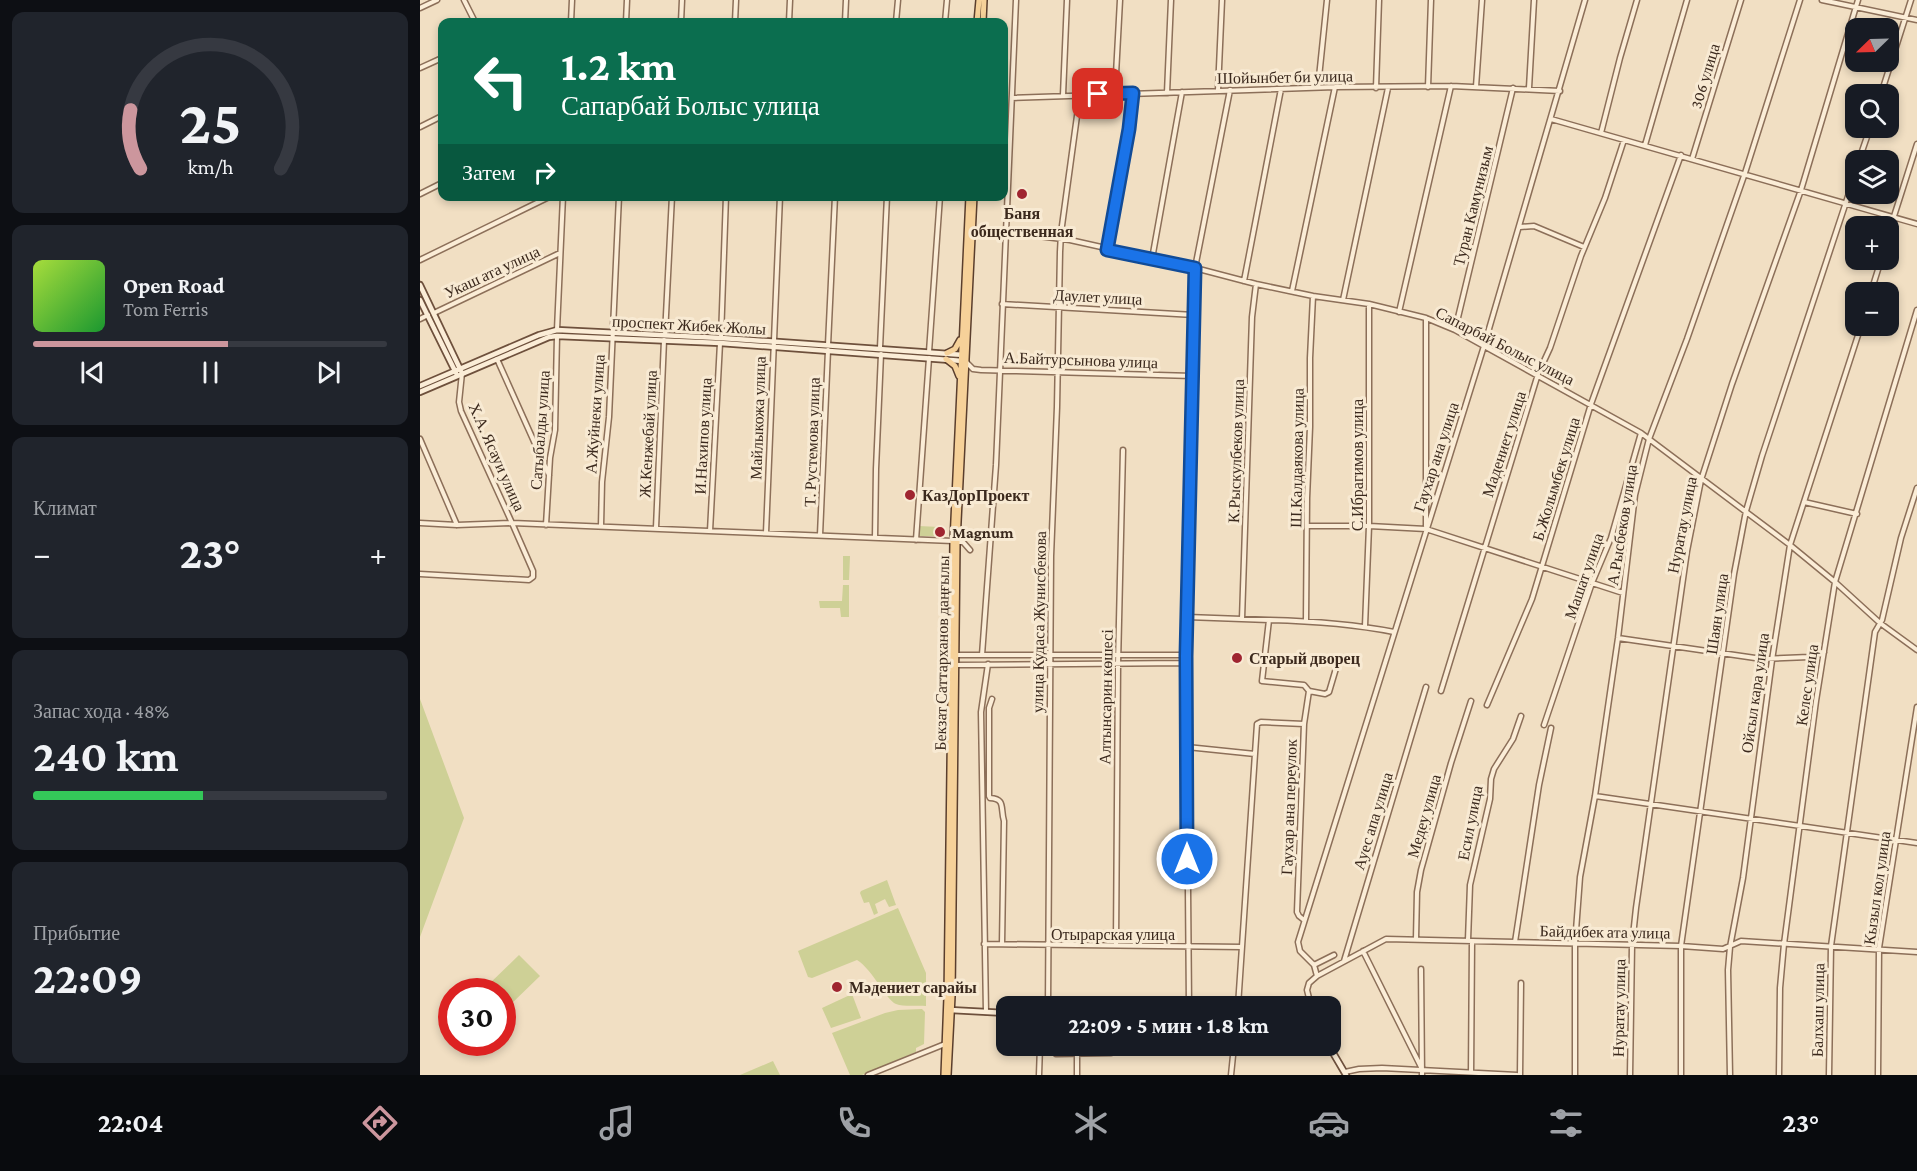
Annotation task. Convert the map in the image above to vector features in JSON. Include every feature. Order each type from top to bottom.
[{"type":"main road","points":[[978,18],[979,0]]},
{"type":"main road","points":[[983,18],[984,0]]},
{"type":"main road","name":"Бекзат Саттарханов даңғылы","points":[[955,542],[965,359],[969,201]]},
{"type":"main road","name":"Бекзат Саттарханов даңғылы","points":[[964,328],[974,201]]},
{"type":"main road","points":[[960,381],[955,366],[946,356],[956,348],[964,328]]},
{"type":"main road","name":"Бекзат Саттарханов даңғылы","points":[[946,1075],[949,1010],[955,542],[960,381],[965,359]]},
{"type":"main road","name":"Бекзат Саттарханов даңғылы","points":[[946,1075],[945,1044],[949,1010]]},
{"type":"street","points":[[420,8],[437,0]]},
{"type":"street","points":[[464,0],[473,18]]},
{"type":"street","points":[[571,18],[572,0]]},
{"type":"street","points":[[626,18],[627,0]]},
{"type":"street","points":[[681,18],[682,0]]},
{"type":"street","points":[[735,18],[736,0]]},
{"type":"street","points":[[789,18],[790,0]]},
{"type":"street","points":[[844,18],[846,0]]},
{"type":"street","points":[[896,18],[898,0]]},
{"type":"street","points":[[945,18],[947,0]]},
{"type":"street","points":[[982,655],[996,465],[1016,0]]},
{"type":"street","points":[[1063,95],[1066,0]]},
{"type":"street","points":[[1115,93],[1119,0]]},
{"type":"street","points":[[1167,93],[1171,0]]},
{"type":"street","points":[[1218,90],[1222,0]]},
{"type":"street","points":[[1318,87],[1327,0]]},
{"type":"street","points":[[1376,88],[1379,0]]},
{"type":"street","points":[[1428,87],[1431,0]]},
{"type":"street","points":[[1476,87],[1482,0]]},
{"type":"street","points":[[1529,88],[1534,0]]},
{"type":"street","name":"Гаухар ана улица","points":[[1304,920],[1484,346],[1585,0]]},
{"type":"street","points":[[1601,133],[1637,0]]},
{"type":"street","points":[[1645,145],[1687,0]]},
{"type":"street","name":"306 улица","points":[[1692,159],[1741,0]]},
{"type":"street","name":"А.Рысбеков улица","points":[[1575,1075],[1575,944],[1580,877],[1595,796],[1618,638],[1635,495],[1649,439],[1687,339],[1800,0]]},
{"type":"street","points":[[1822,0],[1917,20]]},
{"type":"street","name":"Нуратау улица","points":[[1630,1075],[1632,945],[1687,551],[1701,480],[1732,384],[1801,190],[1858,0]]},
{"type":"street","points":[[1884,84],[1911,0]]},
{"type":"street","points":[[420,68],[438,60]]},
{"type":"street","points":[[1399,312],[1451,86]]},
{"type":"street","name":"Шойынбет би улица","points":[[1012,98],[1318,87],[1451,86],[1560,91]]},
{"type":"street","points":[[1292,291],[1335,87]]},
{"type":"street","points":[[1344,300],[1388,88]]},
{"type":"street","name":"Туран Камунизым","points":[[1455,330],[1513,88]]},
{"type":"street","points":[[1244,281],[1281,89]]},
{"type":"street","points":[[1189,996],[1186,656],[1195,268],[1230,90]]},
{"type":"street","points":[[1152,259],[1182,92]]},
{"type":"street","points":[[1107,250],[1122,172],[1133,93]]},
{"type":"street","name":"улица Кудаса Жунисбекова","points":[[1048,996],[1051,556],[1061,239],[1080,94]]},
{"type":"street","points":[[420,127],[438,118]]},
{"type":"street","points":[[1551,119],[1845,203]]},
{"type":"street","name":"Мадениет улица","points":[[1441,691],[1538,374],[1550,348],[1584,247],[1605,198],[1624,140]]},
{"type":"street","points":[[1894,216],[1917,144]]},
{"type":"street","name":"Б.Жолымбек улица","points":[[1487,705],[1525,616],[1591,404],[1681,156]]},
{"type":"street","points":[[420,194],[438,185]]},
{"type":"street","points":[[420,260],[541,201]]},
{"type":"street","name":"Сатыбалды улица","points":[[546,525],[550,458],[555,430],[563,201]]},
{"type":"street","name":"А.Жуйнеки улица","points":[[601,526],[619,201]]},
{"type":"street","name":"Ж.Кенжебай улица","points":[[656,528],[672,201]]},
{"type":"street","name":"И.Нахипов улица","points":[[710,531],[721,340],[726,201]]},
{"type":"street","name":"Майлыкожа улица","points":[[766,533],[780,201]]},
{"type":"street","name":"Т. Рустемова улица","points":[[820,536],[835,201]]},
{"type":"street","points":[[875,538],[887,201]]},
{"type":"street","points":[[929,352],[940,201]]},
{"type":"street","name":"Шаян улица","points":[[1681,1075],[1681,946],[1734,574],[1746,511],[1762,456],[1845,203]]},
{"type":"street","points":[[1848,204],[1890,216]]},
{"type":"street","points":[[1899,219],[1917,224]]},
{"type":"street","points":[[1520,227],[1534,226],[1584,247]]},
{"type":"street","name":"Сапарбай Болыс улица","points":[[1007,232],[1061,239],[1313,296],[1370,304],[1426,318],[1455,330],[1641,433],[1790,545],[1880,623],[1917,650]]},
{"type":"street","name":"Укаш ата улица","points":[[434,313],[560,253]]},
{"type":"street","name":"К.Рыскулбеков улица","points":[[1242,619],[1252,317],[1256,284]]},
{"type":"street","points":[[420,285],[459,374]]},
{"type":"street","name":"Ш.Калдаякова улица","points":[[1306,621],[1313,296]]},
{"type":"street","points":[[420,300],[459,374]]},
{"type":"street","name":"Даулет улица","points":[[1002,304],[1194,315]]},
{"type":"street","name":"С.Ибрагимов улица","points":[[1365,626],[1369,526],[1370,304]]},
{"type":"street","name":"Келес улица","points":[[1779,1075],[1780,988],[1784,944],[1835,582],[1917,310]]},
{"type":"street","points":[[420,319],[428,315]]},
{"type":"street","points":[[1426,318],[1426,529]]},
{"type":"street","name":"проспект Жибек Жолы","points":[[420,386],[459,374],[557,333]]},
{"type":"street","name":"проспект Жибек Жолы","points":[[420,392],[539,335],[557,333],[929,352],[965,359]]},
{"type":"street","name":"Ойсыл кара улица","points":[[1730,1075],[1728,970],[1730,947],[1743,878],[1772,658],[1790,545],[1858,336]]},
{"type":"street","name":"проспект Жибек Жолы","points":[[880,351],[929,358],[946,356]]},
{"type":"street","points":[[916,540],[929,358]]},
{"type":"street","points":[[497,359],[549,476]]},
{"type":"street","name":"А.Байтурсынова улица","points":[[965,359],[973,369],[1193,376]]},
{"type":"street","name":"Х.А. Ясауи улица","points":[[420,523],[457,525],[512,523],[460,411],[459,374]]},
{"type":"street","name":"Машат улица","points":[[1544,725],[1592,583],[1611,538],[1641,433]]},
{"type":"street","points":[[420,439],[457,525]]},
{"type":"street","name":"Алтынсарин көшесі","points":[[1116,945],[1118,663],[1123,450]]},
{"type":"street","name":"Балхаш улица","points":[[1829,1075],[1831,946],[1875,632],[1882,620],[1901,537],[1917,488]]},
{"type":"street","points":[[1804,502],[1857,514]]},
{"type":"street","points":[[420,573],[529,580],[534,575],[533,571],[512,523],[963,542],[970,550]]},
{"type":"street","points":[[1307,526],[1426,529],[1623,593]]},
{"type":"street","points":[[1187,617],[1306,621],[1365,626],[1394,632]]},
{"type":"street","points":[[1269,620],[1261,678],[1264,683],[1304,684],[1309,691],[1325,694],[1329,692],[1337,665]]},
{"type":"street","points":[[1618,638],[1723,654],[1772,658],[1809,657],[1824,652]]},
{"type":"street","points":[[953,655],[1186,656]]},
{"type":"street","points":[[953,665],[1186,663]]},
{"type":"street","points":[[986,1012],[988,997],[984,944],[981,712],[988,664]]},
{"type":"street","name":"Ауес апа улица","points":[[1344,962],[1426,687]]},
{"type":"street","name":"Гаухар ана переулок","points":[[1304,920],[1297,912],[1304,724],[1309,691]]},
{"type":"street","points":[[992,699],[989,708],[989,796],[998,798],[1000,801],[1004,820],[1002,944]]},
{"type":"street","name":"Медеу улица","points":[[1416,939],[1417,892],[1421,870],[1471,702]]},
{"type":"street","name":"Кызыл кол улица","points":[[1878,1075],[1879,948],[1917,707]]},
{"type":"street","name":"Есил улица","points":[[1471,1074],[1470,885],[1490,799],[1494,769],[1513,739],[1521,716]]},
{"type":"street","points":[[1239,996],[1258,722],[1304,724]]},
{"type":"street","points":[[1515,942],[1539,785],[1551,728]]},
{"type":"street","points":[[1187,747],[1256,754]]},
{"type":"street","points":[[1595,796],[1917,843]]},
{"type":"street","points":[[1304,920],[1298,945],[1300,951],[1314,965],[1317,976]]},
{"type":"street","name":"Байдибек ата улица","points":[[1309,996],[1309,983],[1317,976],[1386,939],[1681,946],[1723,950],[1741,941],[1917,952]]},
{"type":"street","name":"Отырарская улица","points":[[984,944],[1242,947]]},
{"type":"street","points":[[1363,951],[1423,1072]]},
{"type":"street","points":[[1314,965],[1334,955]]},
{"type":"street","points":[[1421,969],[1423,1072]]},
{"type":"street","points":[[1335,1056],[1346,1074],[1359,1069],[1382,1068],[1423,1072],[1518,1075],[1521,983]]},
{"type":"street","points":[[949,1010],[996,1012]]},
{"type":"street","points":[[868,1075],[945,1044]]},
{"type":"street","points":[[1039,1075],[1040,1056]]},
{"type":"street","points":[[1077,1056],[1077,1075]]},
{"type":"street","points":[[1230,1075],[1233,1056]]},
{"type":"green space","points":[[1241,72],[1260,73],[1260,83],[1240,82]]},
{"type":"green space","points":[[919,526],[939,527],[939,536],[919,536]]},
{"type":"green space","points":[[843,556],[850,556],[849,580],[843,580]]},
{"type":"green space","points":[[843,585],[849,585],[849,617],[841,617],[840,608],[820,608],[819,601],[842,601]]},
{"type":"green space","points":[[420,699],[464,818],[420,937]]},
{"type":"green space","points":[[887,880],[896,905],[889,907],[885,899],[875,904],[878,913],[874,915],[869,902],[864,903],[860,893]]},
{"type":"green space","points":[[898,908],[926,973],[926,1006],[896,1004],[857,960],[812,978],[808,977],[798,951]]},
{"type":"green space","points":[[519,955],[540,976],[516,999],[516,978],[495,978]]},
{"type":"green space","points":[[852,994],[861,1018],[831,1028],[822,1008]]},
{"type":"green space","points":[[922,1009],[925,1012],[924,1044],[916,1048],[916,1052],[862,1075],[850,1075],[832,1033],[885,1013]]},
{"type":"green space","points":[[773,1061],[780,1075],[740,1075]]},
{"type":"place","name":"Баня общественная","points":[[1022,194]]},
{"type":"place","name":"КазДорПроект","points":[[910,495]]},
{"type":"place","name":"Magnum","points":[[940,532]]},
{"type":"place","name":"Старый дворец","points":[[1237,658]]},
{"type":"place","name":"Мәдениет сарайы","points":[[837,987]]},
{"type":"route","points":[[1098,94],[1133,93],[1129,129],[1107,250],[1195,268],[1186,656],[1187,859]]}]
